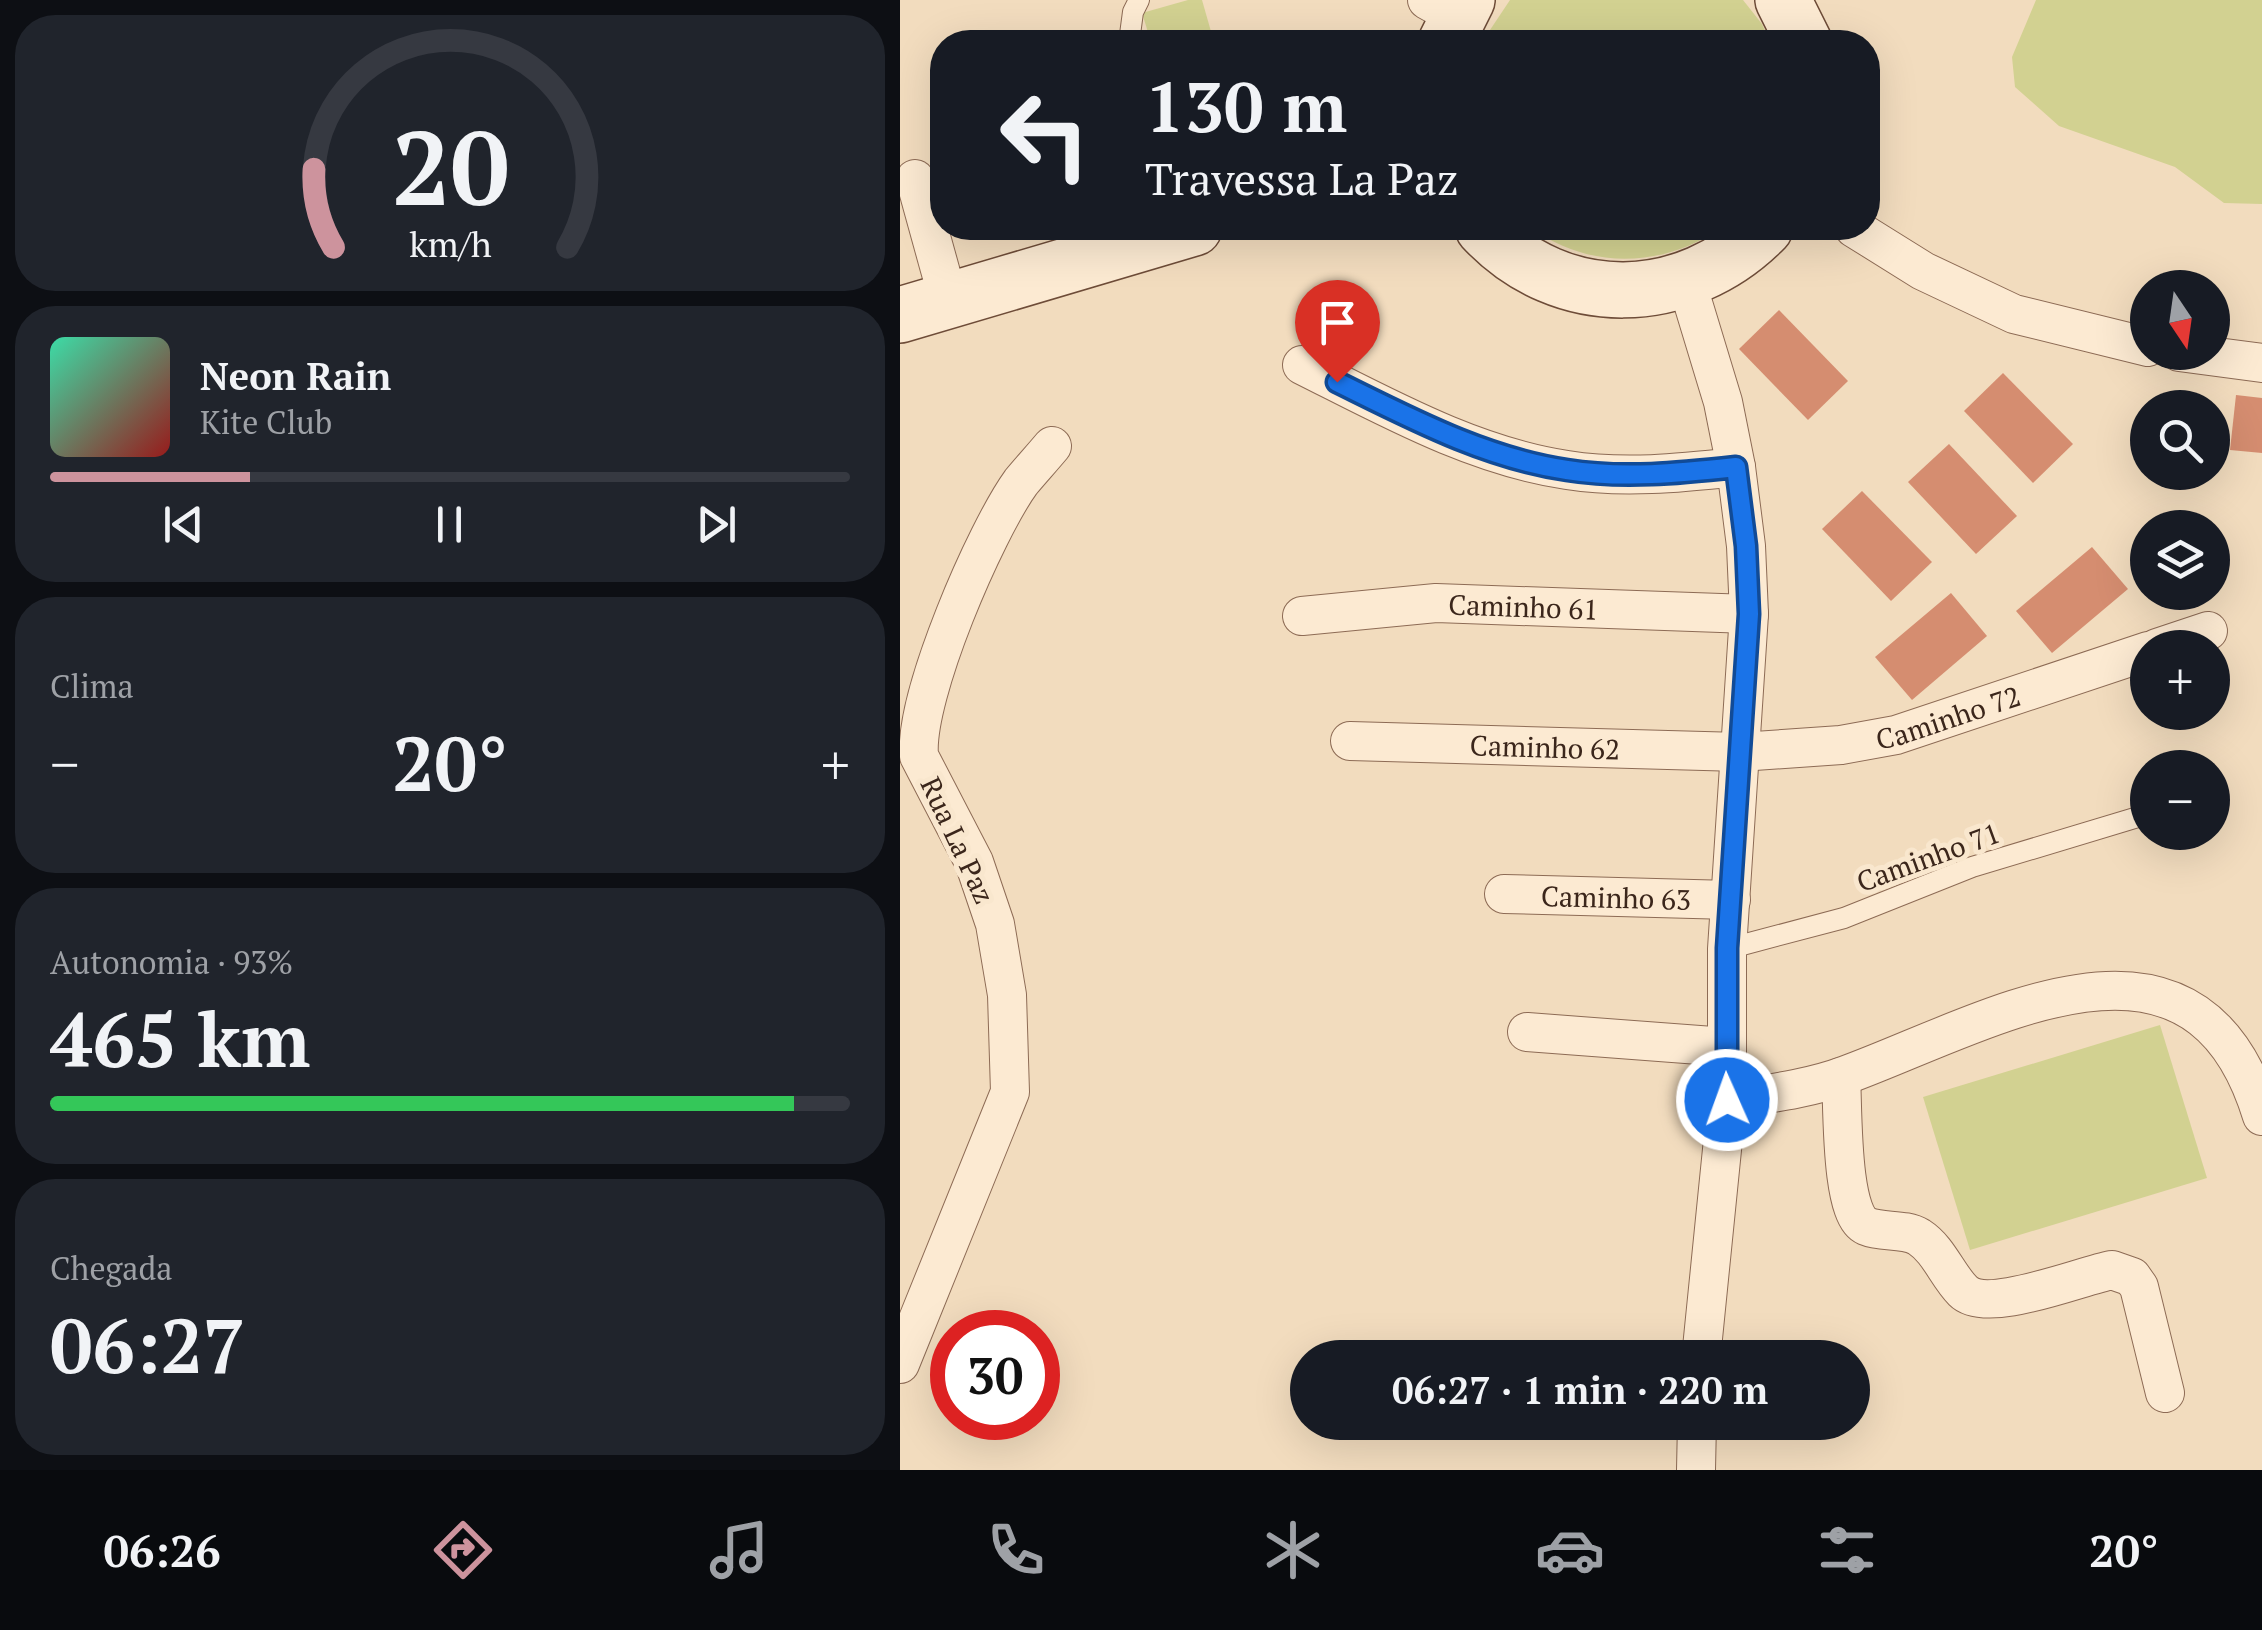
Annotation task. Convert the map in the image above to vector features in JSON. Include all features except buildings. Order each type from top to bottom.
[{"type":"street","points":[[1783,0],[1798,30]]},
{"type":"street","points":[[915,178],[924,308],[1078,244],[1106,240]]},
{"type":"street","points":[[1496,240],[1547,274],[1592,288],[1640,290],[1686,280],[1719,265],[1752,240]]},
{"type":"street","points":[[1873,240],[1923,271],[2014,314],[2130,343]]},
{"type":"street","points":[[1686,280],[1722,402],[1736,467],[1746,546],[1749,614],[1727,948],[1727,1100],[1704,1340]]},
{"type":"street","points":[[2230,359],[2262,364]]},
{"type":"street","points":[[1302,365],[1452,437],[1529,463],[1624,475],[1736,467]]},
{"type":"street","name":"Rua La Paz","points":[[900,1364],[1010,1092],[1006,995],[996,924],[974,862],[920,756],[920,724],[942,650],[996,525],[1020,483],[1052,446]]},
{"type":"street","name":"Caminho 61","points":[[1302,616],[1436,603],[1749,614]]},
{"type":"street","name":"Caminho 72","points":[[1740,752],[1841,744],[1896,734],[2130,657]]},
{"type":"street","name":"Caminho 62","points":[[1350,741],[1740,752]]},
{"type":"street","name":"Caminho 63","points":[[1504,894],[1731,900]]},
{"type":"street","points":[[1727,1100],[1841,1077],[2041,1000],[2118,990],[2154,992],[2202,1017],[2242,1064],[2262,1116]]},
{"type":"street","points":[[1526,1032],[1726,1047]]},
{"type":"street","points":[[1841,1077],[1847,1177],[1858,1221],[1868,1227],[1918,1236],[1937,1254],[1966,1294],[1982,1300],[2094,1273],[2124,1272],[2139,1288],[2165,1393]]},
{"type":"street","points":[[1696,1470],[1697,1440]]},
{"type":"lane","points":[[1131,30],[1138,0]]},
{"type":"lane","name":"Caminho 71","points":[[1727,948],[1844,918],[1972,866],[2130,819]]},
{"type":"shaded area","points":[[1202,0],[1211,30],[1147,30],[1142,13]]},
{"type":"shaded area","points":[[1510,0],[1743,0],[1765,30],[1490,30]]},
{"type":"shaded area","points":[[2036,0],[2262,0],[2262,204],[2224,203],[2175,167],[2059,126],[2015,87],[2012,57]]},
{"type":"shaded area","points":[[1551,240],[1700,240],[1675,251],[1626,259],[1601,257]]},
{"type":"shaded area","points":[[2160,1025],[2207,1178],[1970,1250],[1923,1097]]},
{"type":"route","points":[[1337,382],[1452,437],[1529,463],[1624,475],[1736,467],[1746,546],[1749,614],[1727,948],[1727,1100]]}]
